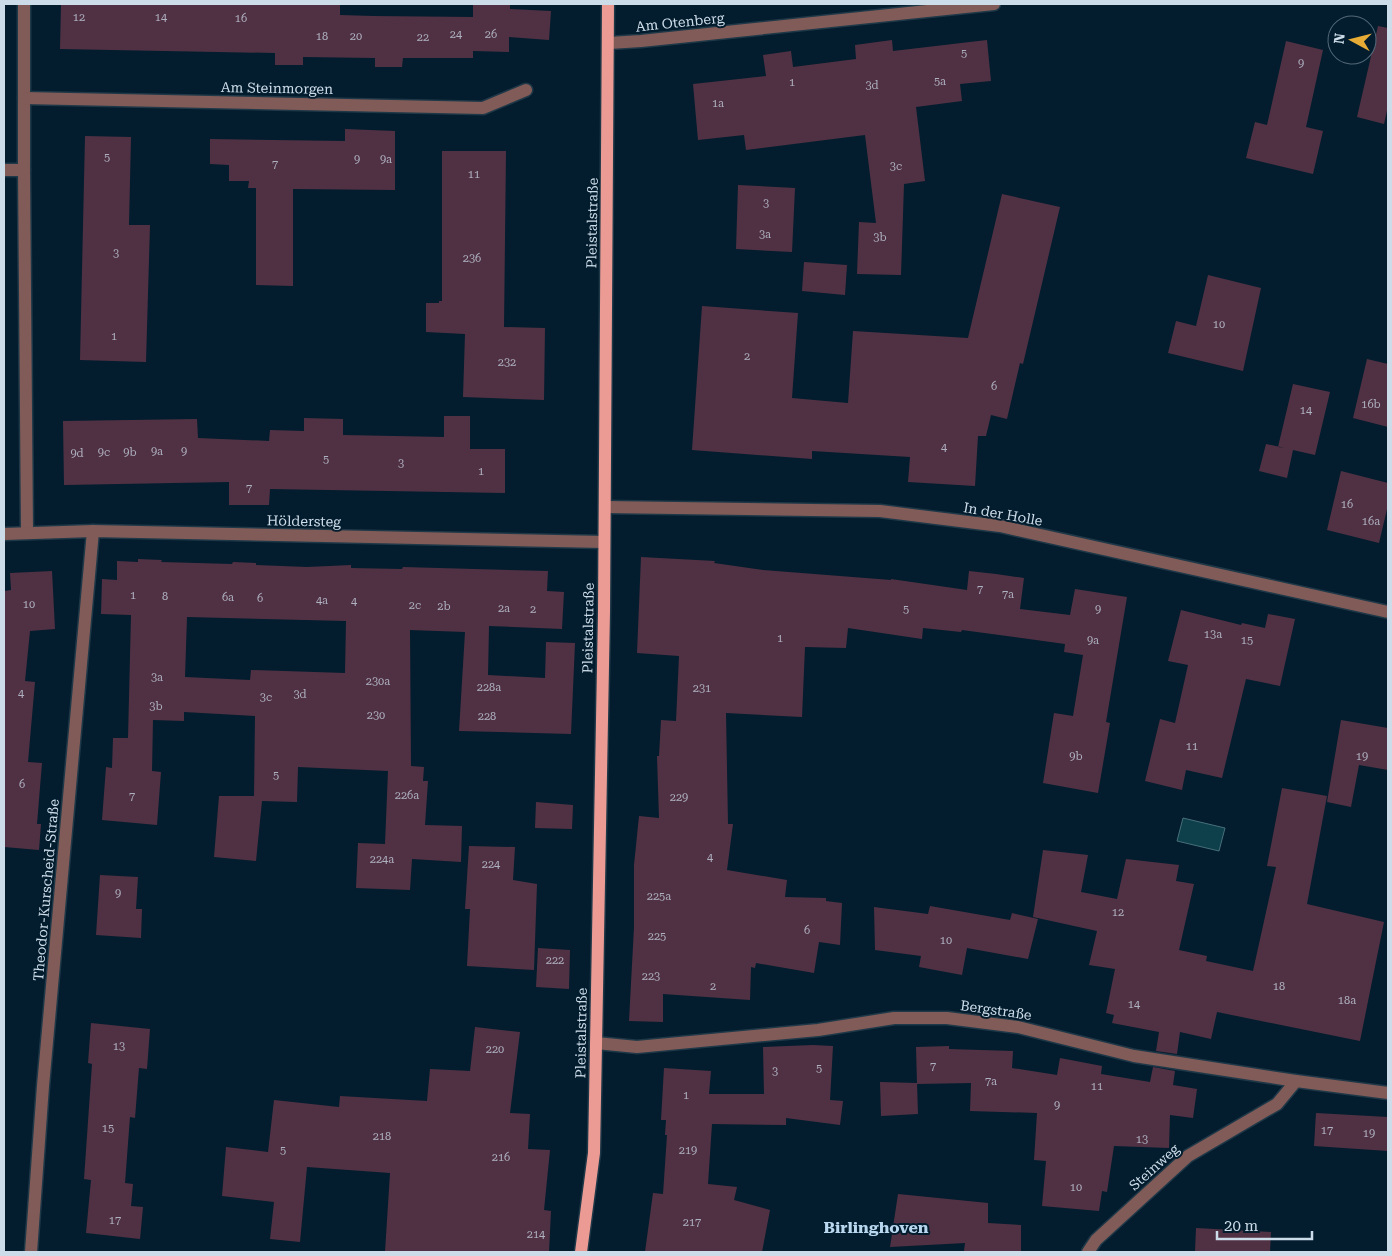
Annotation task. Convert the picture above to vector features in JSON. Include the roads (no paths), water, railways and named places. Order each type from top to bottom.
[{"type":"main road","name":"Pleistalstraße","points":[[581,1252],[594,1153],[601,839],[608,4]]},
{"type":"street","points":[[24,4],[27,533]]},
{"type":"street","name":"Am Otenberg","points":[[609,43],[641,42],[994,4]]},
{"type":"street","name":"Am Steinmorgen","points":[[24,98],[483,108],[526,90]]},
{"type":"street","points":[[4,170],[24,170]]},
{"type":"street","name":"In der Holle","points":[[605,507],[880,511],[1000,526],[1388,612]]},
{"type":"street","name":"Höldersteg","points":[[4,534],[93,531],[604,542]]},
{"type":"street","name":"Theodor-Kurscheid-Straße","points":[[31,1252],[44,1076],[93,531]]},
{"type":"street","name":"Bergstraße","points":[[596,1043],[637,1047],[818,1030],[894,1018],[933,1017],[1018,1027],[1134,1056],[1388,1093]]},
{"type":"street","name":"Steinweg","points":[[1088,1252],[1096,1240],[1188,1156],[1277,1104],[1296,1081]]},
{"type":"district","name":"Birlinghoven","points":[[876,1227]]}]
